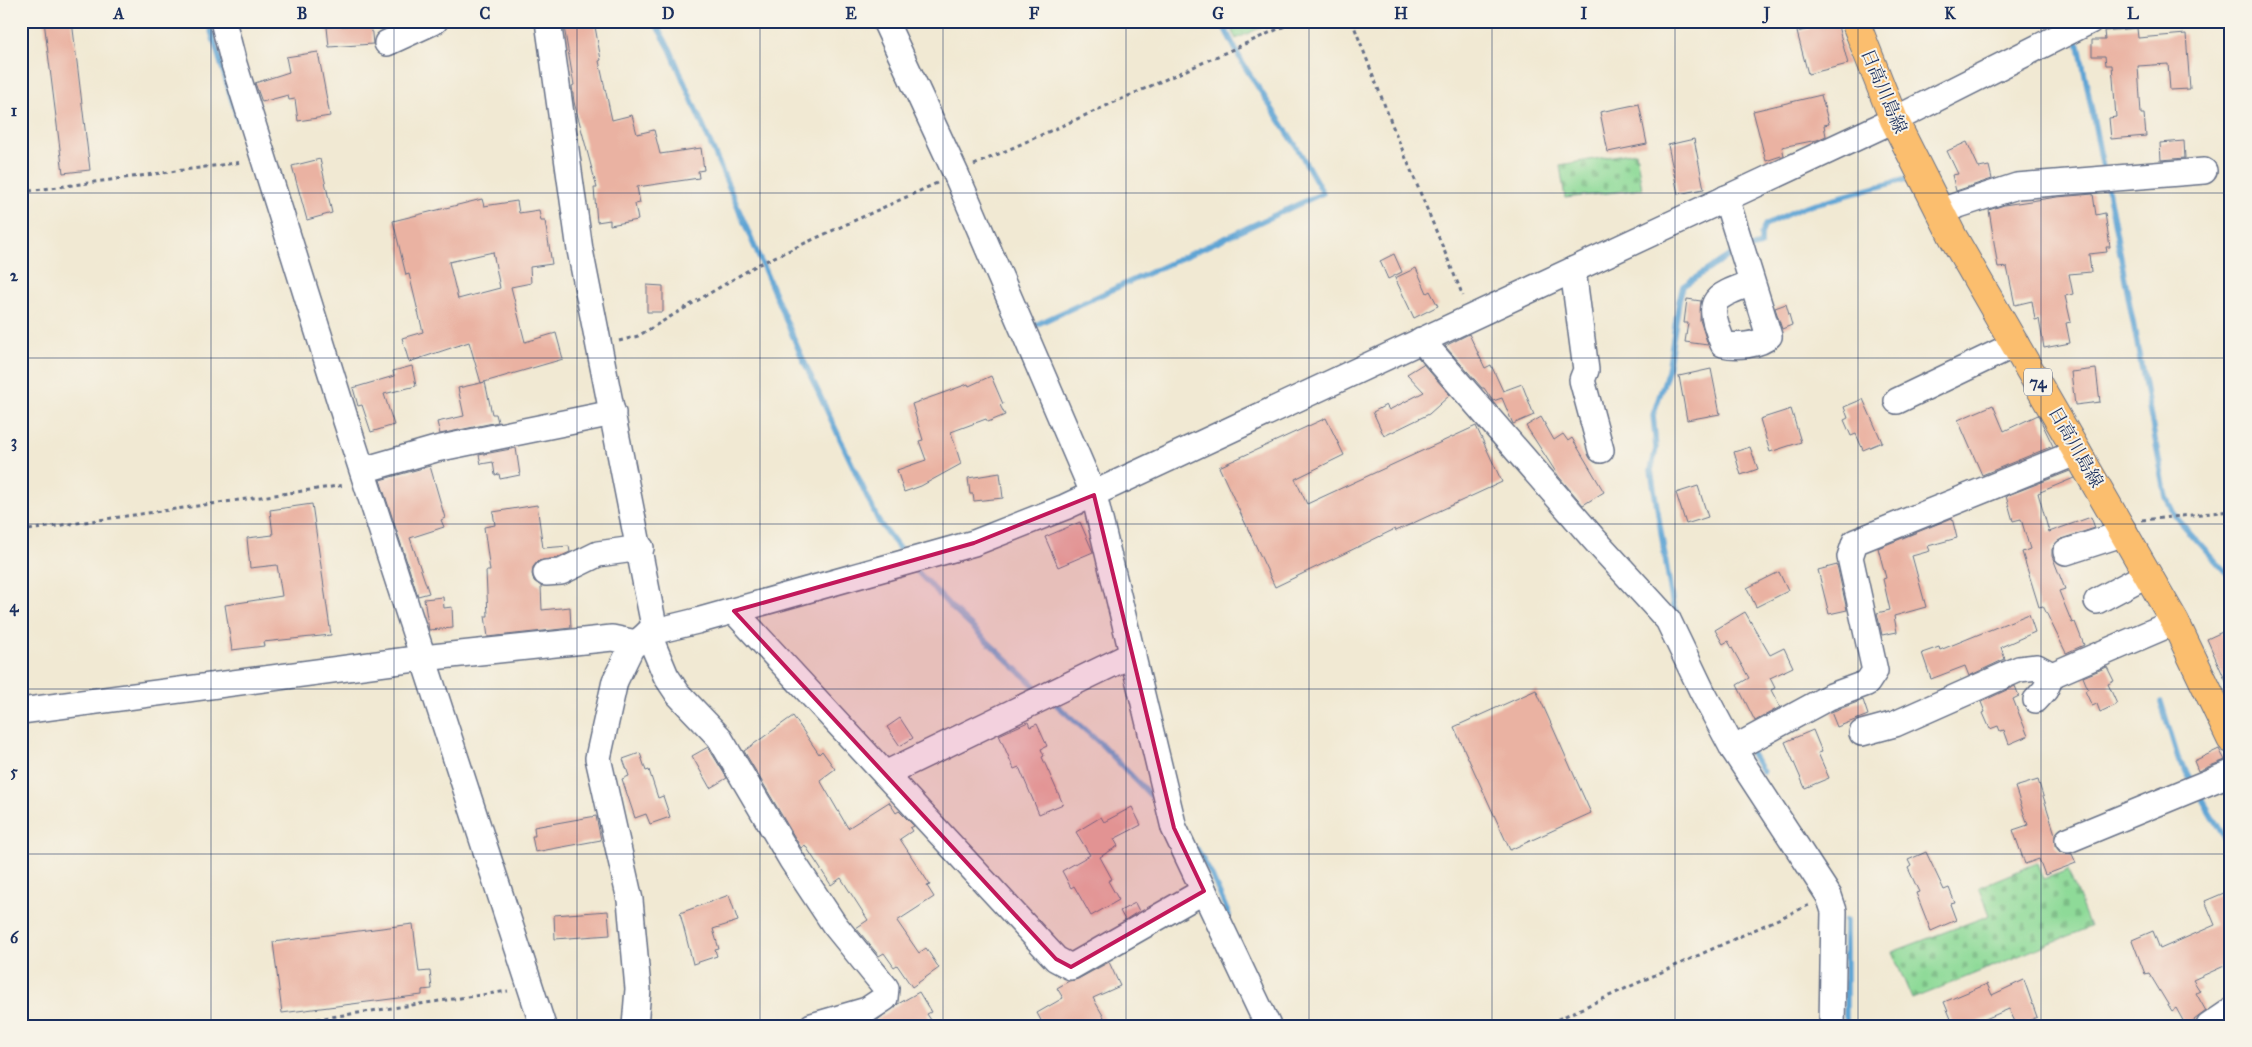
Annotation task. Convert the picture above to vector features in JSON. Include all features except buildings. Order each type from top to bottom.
[{"type":"main road","name":"日高川島線","points":[[1855,21],[1894,120],[1940,211],[2175,622],[2231,739]]},
{"type":"street","points":[[223,21],[263,155],[423,658],[543,1026]]},
{"type":"street","points":[[387,42],[435,21]]},
{"type":"street","points":[[548,21],[580,250],[640,548],[647,636],[666,676],[678,694],[719,737],[807,883],[834,924],[886,988],[885,998],[867,1010],[812,1026]]},
{"type":"street","points":[[885,21],[956,174],[1094,495],[1174,828],[1268,1026]]},
{"type":"street","points":[[21,711],[423,658],[647,636],[974,543],[1094,495],[1421,340],[1894,120],[2090,21]]},
{"type":"street","points":[[1940,211],[2017,186],[2204,171]]},
{"type":"street","points":[[1726,198],[1752,283]]},
{"type":"street","points":[[1573,270],[1586,370],[1582,380],[1601,450]]},
{"type":"street","points":[[1421,340],[1593,538],[1668,620],[1733,749],[1829,896],[1834,911],[1832,1026]]},
{"type":"street","points":[[1897,401],[2016,344]]},
{"type":"street","points":[[366,476],[436,449],[613,413]]},
{"type":"street","points":[[1733,749],[1829,697],[1867,683],[1875,671],[1850,557],[1855,542],[2078,452]]},
{"type":"street","points":[[2066,552],[2122,528]]},
{"type":"street","points":[[546,573],[560,572],[598,554],[640,548]]},
{"type":"street","points":[[2097,601],[2148,574]]},
{"type":"street","points":[[734,611],[1056,959],[1071,967],[1204,891]]},
{"type":"street","points":[[2036,700],[2045,690],[2052,675],[2175,622]]},
{"type":"street","points":[[635,1026],[638,989],[630,900],[598,758],[615,681],[631,648],[647,636]]},
{"type":"street","points":[[885,774],[1133,654]]},
{"type":"street","points":[[1862,733],[1895,724],[2019,669],[2037,667],[2052,675]]},
{"type":"street","points":[[2068,840],[2231,773]]},
{"type":"street","points":[[2209,1026],[2231,1011]]},
{"type":"path","points":[[1352,21],[1392,127],[1471,318]]},
{"type":"path","points":[[21,192],[242,162],[263,155]]},
{"type":"path","points":[[21,531],[366,476]]},
{"type":"path","points":[[2122,528],[2231,511]]},
{"type":"path","points":[[1543,1026],[1829,896]]},
{"type":"path","points":[[269,1026],[498,993],[530,986]]},
{"type":"highlighted area","points":[[1094,495],[1174,828],[1204,891],[1071,967],[1056,959],[734,611],[974,543]]},
{"type":"green space","points":[[1227,21],[1275,21],[1236,39]]},
{"type":"green space","points":[[1636,152],[1642,189],[1565,198],[1560,165]]},
{"type":"green space","points":[[2037,863],[2044,879],[2068,870],[2090,927],[1912,999],[1892,952],[1990,915],[1979,887]]},
{"type":"waterway","points":[[208,21],[239,123]]},
{"type":"waterway","points":[[654,21],[670,49],[800,353],[879,522],[904,555]]},
{"type":"waterway","points":[[1031,327],[1323,193],[1295,144],[1243,64],[1221,21]]},
{"type":"waterway","points":[[2074,36],[2079,45],[2104,173]]},
{"type":"waterway","points":[[1747,249],[1761,245],[1761,234],[1765,225],[1803,207],[1907,179]]},
{"type":"waterway","points":[[2107,184],[2166,497],[2175,516],[2231,578]]},
{"type":"waterway","points":[[1677,614],[1673,606],[1651,470],[1656,449],[1653,415],[1668,371],[1683,286],[1735,252]]},
{"type":"waterway","points":[[912,566],[954,610],[1040,691]]},
{"type":"waterway","points":[[1051,700],[1102,745],[1152,797],[1159,800]]},
{"type":"waterway","points":[[2161,702],[2178,758],[2192,782]]},
{"type":"waterway","points":[[1748,748],[1763,772]]},
{"type":"waterway","points":[[2198,792],[2231,849]]},
{"type":"waterway","points":[[1806,839],[1825,867]]},
{"type":"waterway","points":[[1197,849],[1211,874],[1229,915]]},
{"type":"waterway","points":[[1846,920],[1846,1026]]}]
